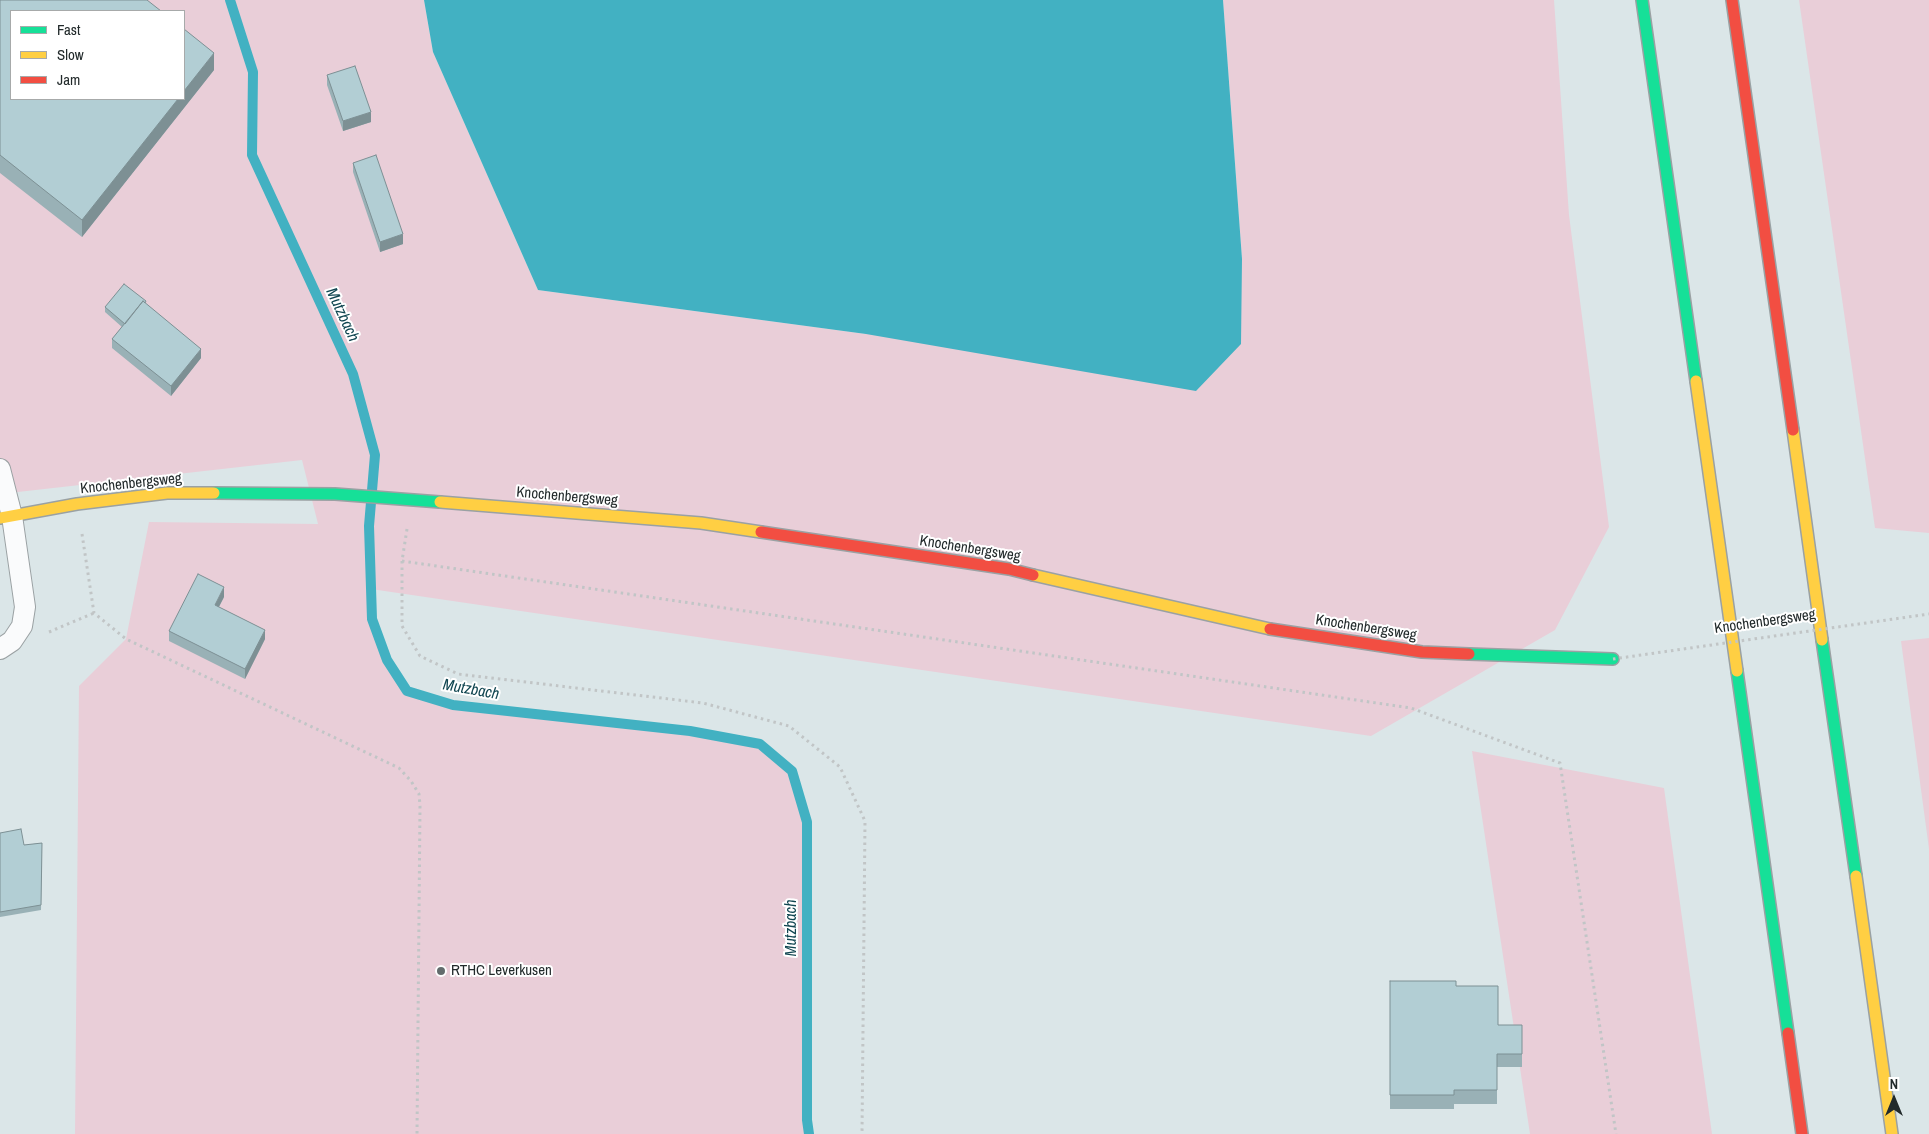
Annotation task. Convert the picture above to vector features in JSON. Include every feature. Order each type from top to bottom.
[{"type":"main road","points":[[1642,0],[1802,1134]]},
{"type":"main road","points":[[1732,0],[1892,1134]]},
{"type":"main road","name":"Knochenbergsweg","points":[[6,517],[77,504],[167,493],[335,494],[701,524],[1009,569],[1264,628],[1422,652],[1613,659]]},
{"type":"lane","points":[[0,468],[6,517],[25,607],[22,626],[12,641],[0,649]]},
{"type":"path","points":[[413,499],[402,562],[402,626],[420,656],[458,674],[703,703],[789,726],[840,767],[865,821],[862,1134]]},
{"type":"path","points":[[77,504],[94,613],[126,639],[399,768],[411,781],[419,794],[417,1134]]},
{"type":"path","points":[[402,562],[1411,708],[1560,763],[1616,1134]]},
{"type":"path","name":"Knochenbergsweg","points":[[1613,659],[1929,614]]},
{"type":"shaded area","points":[[0,0],[424,0],[433,52],[538,290],[866,334],[1242,259],[1223,0],[1554,0],[1569,215],[1609,527],[1555,630],[1371,736],[371,589],[372,619],[387,660],[407,691],[453,705],[689,731],[760,744],[792,771],[807,822],[807,1120],[809,1134],[75,1134],[79,686],[126,639],[149,522],[318,524],[302,460],[0,494]]},
{"type":"shaded area","points":[[1799,0],[1929,0],[1929,533],[1875,528]]},
{"type":"shaded area","points":[[1929,638],[1929,849],[1901,641]]},
{"type":"shaded area","points":[[1472,751],[1664,788],[1712,1134],[1530,1134]]},
{"type":"water","points":[[424,0],[1223,0],[1242,259],[1241,344],[1196,391],[866,334],[538,290],[433,52]]},
{"type":"building","points":[[0,0],[147,0],[160,10],[10,10],[10,100],[177,100],[82,220],[0,155]]},
{"type":"building","points":[[185,30],[214,53],[185,90]]},
{"type":"building","points":[[355,66],[371,112],[343,121],[327,75]]},
{"type":"building","points":[[376,155],[403,234],[380,242],[353,163]]},
{"type":"building","points":[[124,284],[146,301],[145,303],[143,301],[125,324],[105,307]]},
{"type":"building","points":[[143,301],[201,349],[171,386],[112,339]]},
{"type":"building","points":[[198,574],[224,587],[215,605],[265,630],[245,669],[169,631]]},
{"type":"building","points":[[21,829],[24,845],[42,843],[41,905],[0,912],[0,833]]},
{"type":"building","points":[[1390,981],[1456,981],[1456,986],[1498,986],[1498,1025],[1522,1025],[1522,1054],[1497,1054],[1497,1090],[1454,1090],[1454,1095],[1390,1095]]},
{"type":"waterway","name":"Mutzbach","points":[[230,0],[253,72],[252,155],[353,374],[375,455],[369,526],[372,619],[387,660],[407,691],[453,705],[690,731],[760,744],[792,771],[807,822],[807,1120],[809,1134]]},
{"type":"traffic: fast","points":[[1642,0],[1696,381]]},
{"type":"traffic: fast","points":[[214,493],[335,494],[440,502]]},
{"type":"traffic: fast","points":[[1822,640],[1856,876]]},
{"type":"traffic: fast","points":[[1469,654],[1613,659]]},
{"type":"traffic: fast","points":[[1737,671],[1788,1033]]},
{"type":"traffic: slow","points":[[1696,381],[1737,671]]},
{"type":"traffic: slow","points":[[1793,430],[1822,640]]},
{"type":"traffic: slow","points":[[0,518],[77,504],[167,493],[214,493]]},
{"type":"traffic: slow","points":[[440,502],[701,523],[761,532]]},
{"type":"traffic: slow","points":[[1033,575],[1270,629]]},
{"type":"traffic: slow","points":[[1856,876],[1892,1134]]},
{"type":"traffic: jam","points":[[1732,0],[1793,430]]},
{"type":"traffic: jam","points":[[761,532],[1009,569],[1033,575]]},
{"type":"traffic: jam","points":[[1270,629],[1422,652],[1469,654]]},
{"type":"traffic: jam","points":[[1788,1033],[1802,1134]]},
{"type":"place","name":"RTHC Leverkusen","points":[[441,971]]}]
